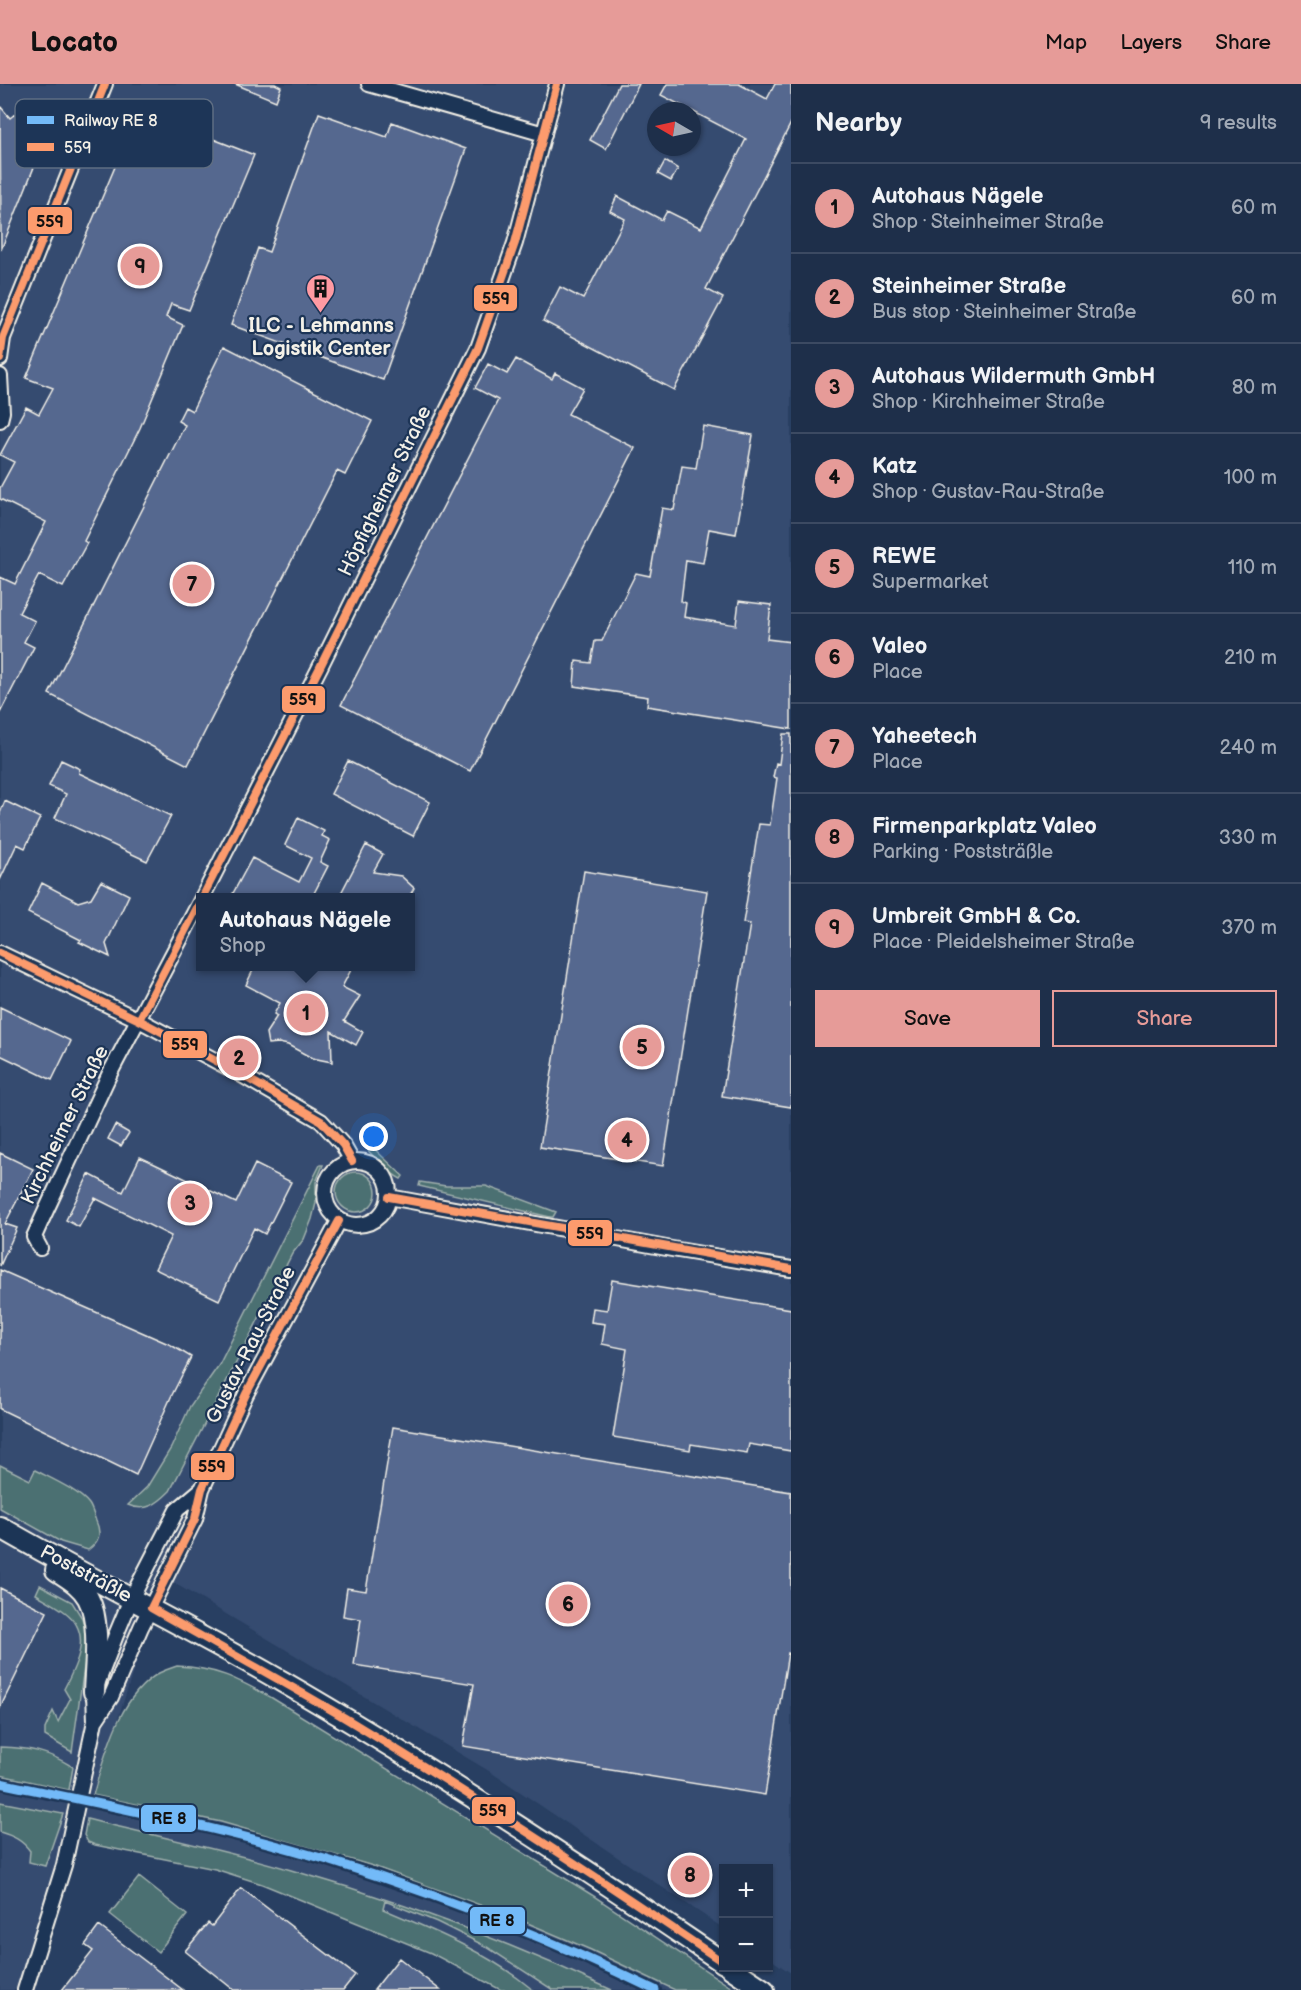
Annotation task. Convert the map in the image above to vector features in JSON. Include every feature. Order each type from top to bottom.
[{"type":"main road","name":"Poststräßle","points":[[0,1529],[151,1608],[373,1735],[589,1873],[719,1960]]},
{"type":"main road","points":[[0,1529],[30,1554],[73,1581],[87,1596],[94,1613],[94,1692]]},
{"type":"main road","points":[[737,1972],[764,1990]]},
{"type":"street","points":[[99,99],[105,84]]},
{"type":"street","points":[[369,84],[544,134]]},
{"type":"street","name":"Höpfigheimer Straße","points":[[205,893],[478,348],[514,243],[557,84]]},
{"type":"street","points":[[0,359],[3,338],[71,168]]},
{"type":"street","points":[[0,376],[2,402],[0,420]]},
{"type":"street","name":"Höpfigheimer Straße","points":[[139,1020],[196,911]]},
{"type":"street","points":[[0,953],[139,1020],[234,1070],[321,1121],[343,1145],[352,1161]]},
{"type":"street","name":"Kirchheimer Straße","points":[[40,1248],[34,1237],[42,1218],[110,1073],[139,1020]]},
{"type":"street","points":[[362,1161],[372,1164],[386,1178],[389,1197],[386,1208],[380,1216],[360,1226],[339,1221],[331,1213],[324,1192],[333,1171],[342,1164],[362,1161]]},
{"type":"street","points":[[389,1197],[791,1269]]},
{"type":"street","name":"Gustav-Rau-Straße","points":[[95,1721],[111,1697],[141,1627],[195,1519],[202,1489],[246,1394],[339,1221]]},
{"type":"street","name":"Gustav-Rau-Straße","points":[[94,1692],[131,1599],[177,1510],[202,1489]]},
{"type":"street","points":[[25,1990],[64,1865],[95,1721],[94,1692]]},
{"type":"shaded area","points":[[0,84],[791,84],[791,1973],[773,1961],[773,1864],[719,1864],[719,1925],[489,1771],[164,1577],[93,1795],[221,1822],[373,1866],[518,1919],[591,1950],[675,1990],[612,1990],[581,1975],[437,1918],[292,1870],[65,1814],[79,1830],[24,1990],[0,1990]]},
{"type":"shaded area","points":[[385,1901],[437,1922],[487,1947],[553,1990],[533,1990],[483,1955],[382,1908]]},
{"type":"green space","points":[[365,1140],[403,1176],[401,1179],[370,1153],[363,1144]]},
{"type":"green space","points":[[320,1165],[323,1165],[316,1182],[316,1203],[304,1239],[292,1254],[170,1491],[151,1506],[140,1508],[128,1505],[147,1487],[171,1448],[190,1406],[219,1365]]},
{"type":"green space","points":[[356,1172],[370,1178],[376,1192],[370,1206],[356,1212],[342,1206],[336,1192],[342,1178]]},
{"type":"green space","points":[[420,1182],[446,1186],[486,1186],[556,1212],[553,1217],[550,1217],[419,1186]]},
{"type":"green space","points":[[0,1465],[30,1480],[35,1470],[78,1494],[89,1504],[98,1526],[98,1537],[95,1544],[88,1550],[61,1542],[0,1508]]},
{"type":"green space","points":[[40,1585],[72,1602],[82,1618],[85,1629],[86,1653],[72,1752],[45,1736],[45,1729],[53,1711],[58,1722],[70,1699],[64,1689],[74,1669],[80,1649],[80,1639],[74,1620],[62,1609],[36,1594]]},
{"type":"green space","points":[[177,1666],[216,1672],[272,1698],[592,1895],[735,1990],[675,1990],[591,1950],[518,1919],[373,1866],[221,1822],[93,1795],[109,1744],[133,1696],[159,1673]]},
{"type":"green space","points":[[0,1747],[38,1751],[73,1767],[69,1790],[0,1775]]},
{"type":"green space","points":[[0,1802],[63,1814],[45,1866],[29,1862],[30,1851],[27,1847],[17,1839],[0,1832]]},
{"type":"green space","points":[[87,1819],[240,1856],[373,1895],[494,1939],[612,1990],[553,1990],[487,1947],[437,1922],[385,1901],[383,1909],[480,1954],[533,1990],[501,1990],[431,1953],[262,1884],[215,1869],[95,1845],[88,1842],[84,1835]]},
{"type":"green space","points":[[139,1877],[187,1915],[158,1952],[110,1914]]},
{"type":"building","points":[[235,84],[275,84],[281,87],[276,101]]},
{"type":"building","points":[[619,84],[639,84],[606,149],[590,140]]},
{"type":"building","points":[[667,84],[739,84],[767,99],[775,84],[791,84],[791,123],[706,289],[723,298],[674,390],[543,321],[560,287],[583,299],[625,219],[610,211],[617,196],[662,220],[667,211],[701,228],[746,139],[701,116],[701,102],[675,102],[661,95]]},
{"type":"building","points":[[0,106],[10,118],[15,114],[15,168],[34,168],[1,250]]},
{"type":"building","points":[[319,113],[387,137],[392,122],[466,149],[383,380],[231,325],[258,248],[269,252]]},
{"type":"building","points":[[213,139],[254,155],[189,310],[171,304],[166,317],[183,325],[140,428],[84,541],[87,543],[63,587],[39,575],[19,613],[35,621],[24,642],[34,647],[0,713],[0,577],[15,584],[46,522],[0,499],[0,488],[14,462],[0,455],[26,407],[39,414],[53,388],[26,378],[115,168],[213,168]]},
{"type":"building","points":[[665,161],[678,169],[671,181],[658,174]]},
{"type":"building","points":[[224,346],[372,421],[345,475],[337,471],[188,765],[49,694],[185,425],[178,421],[185,407],[192,411]]},
{"type":"building","points":[[516,359],[552,379],[555,373],[583,388],[568,414],[635,448],[470,771],[341,705],[498,400],[475,388],[488,364],[507,374]]},
{"type":"building","points":[[703,426],[753,435],[736,534],[709,529],[703,563],[686,560],[681,601],[686,603],[684,617],[736,625],[739,601],[771,605],[767,639],[791,642],[791,729],[647,706],[648,697],[574,686],[576,661],[591,663],[595,641],[602,641],[636,573],[650,576],[662,508],[674,510],[682,466],[696,468]]},
{"type":"building","points":[[783,734],[791,734],[791,1107],[722,1096],[750,924],[743,923],[759,824],[770,825],[777,778],[773,777],[776,763],[779,764]]},
{"type":"building","points":[[61,760],[80,769],[79,773],[171,816],[147,861],[55,818],[66,794],[49,786]]},
{"type":"building","points":[[348,761],[430,802],[413,836],[331,794]]},
{"type":"building","points":[[5,801],[40,818],[25,848],[17,844],[0,880],[0,813]]},
{"type":"building","points":[[298,818],[324,831],[322,836],[330,840],[320,862],[328,866],[314,893],[233,893],[252,858],[299,882],[311,858],[285,845]]},
{"type":"building","points":[[366,845],[383,854],[373,872],[401,876],[414,888],[411,893],[341,893]]},
{"type":"building","points":[[584,871],[707,891],[663,1166],[540,1147]]},
{"type":"building","points":[[101,881],[129,895],[106,944],[110,957],[28,913],[42,883],[78,902],[91,898]]},
{"type":"building","points":[[253,971],[350,971],[342,987],[360,996],[344,1021],[363,1032],[356,1045],[331,1031],[332,1062],[312,1058],[288,1045],[268,1044],[266,1033],[277,1016],[274,1014],[280,1003],[246,985]]},
{"type":"building","points":[[0,1007],[71,1041],[52,1080],[0,1055]]},
{"type":"building","points":[[115,1125],[129,1133],[121,1146],[108,1139]]},
{"type":"building","points":[[0,1153],[33,1169],[5,1224],[17,1228],[0,1266]]},
{"type":"building","points":[[140,1157],[236,1203],[255,1164],[291,1182],[265,1234],[254,1228],[219,1300],[155,1269],[171,1236],[95,1198],[79,1227],[66,1220],[89,1174],[123,1192]]},
{"type":"building","points":[[0,1270],[171,1345],[191,1357],[136,1475],[0,1409]]},
{"type":"building","points":[[612,1280],[791,1309],[791,1451],[749,1444],[747,1453],[691,1444],[690,1450],[613,1437],[627,1349],[602,1344],[605,1324],[591,1322],[593,1308],[607,1310]]},
{"type":"building","points":[[393,1427],[791,1492],[791,1654],[788,1653],[765,1795],[463,1746],[474,1684],[354,1665],[361,1619],[343,1616],[347,1588],[366,1591]]},
{"type":"building","points":[[0,1588],[47,1612],[0,1708]]},
{"type":"building","points":[[241,1888],[355,1975],[343,1990],[234,1990],[185,1951],[208,1923],[212,1926]]},
{"type":"building","points":[[99,1926],[183,1990],[62,1990],[93,1951],[85,1945]]},
{"type":"building","points":[[399,1958],[440,1990],[374,1990]]},
{"type":"transit line","name":"559","points":[[99,99],[105,84]]},
{"type":"transit line","name":"559","points":[[205,893],[320,667],[478,348],[515,243],[557,84]]},
{"type":"transit line","name":"559","points":[[0,359],[3,338],[71,168]]},
{"type":"transit line","name":"559","points":[[139,1020],[196,910]]},
{"type":"transit line","name":"559","points":[[0,953],[139,1020],[233,1070],[321,1121],[343,1145],[352,1161]]},
{"type":"transit line","name":"559","points":[[389,1197],[791,1269]]},
{"type":"transit line","name":"559","points":[[339,1221],[246,1394],[202,1489],[195,1519],[151,1608],[393,1747],[536,1838],[719,1960]]},
{"type":"transit line","points":[[0,1783],[208,1828],[331,1861],[496,1920],[576,1953],[655,1990]]},
{"type":"place","name":"Umbreit GmbH & Co.","points":[[140,266]]},
{"type":"place","name":"ILC - Lehmanns Logistik Center","points":[[321,314]]},
{"type":"place","name":"Yaheetech","points":[[192,584]]},
{"type":"place","name":"Autohaus Nägele","points":[[306,1013]]},
{"type":"place","name":"REWE","points":[[642,1047]]},
{"type":"place","name":"Steinheimer Straße","points":[[239,1058]]},
{"type":"place","name":"Katz","points":[[627,1140]]},
{"type":"place","name":"Autohaus Wildermuth GmbH","points":[[190,1203]]},
{"type":"place","name":"Valeo","points":[[568,1604]]},
{"type":"place","name":"Firmenparkplatz Valeo","points":[[690,1875]]}]
